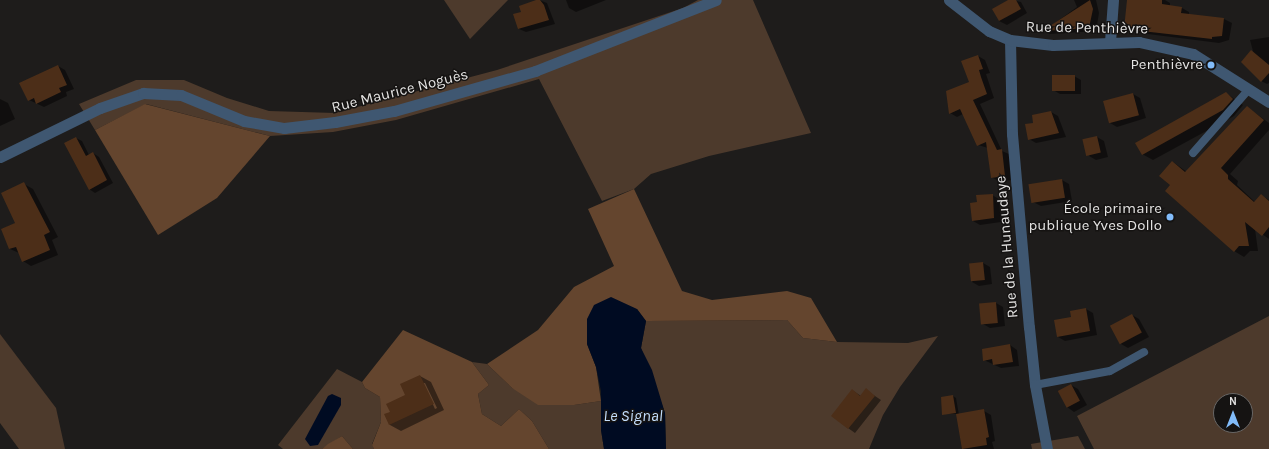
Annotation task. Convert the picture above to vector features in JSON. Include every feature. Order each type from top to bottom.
[{"type":"street","name":"Rue Maurice Noguès","points":[[0,157],[100,108],[144,93],[181,95],[244,121],[284,128],[335,122],[394,111],[535,71],[716,0]]},
{"type":"street","name":"Rue de Penthièvre","points":[[949,0],[989,31],[1010,40],[1053,45],[1110,42],[1163,46],[1193,54],[1269,102]]},
{"type":"street","points":[[1110,42],[1113,0]]},
{"type":"street","name":"Rue de la Hunaudaye","points":[[1010,40],[1012,134],[1035,385],[1047,449]]},
{"type":"lane","points":[[1193,152],[1249,89]]},
{"type":"lane","points":[[1035,385],[1110,372],[1144,352]]},
{"type":"shaded area","points":[[444,0],[508,0],[470,39]]},
{"type":"shaded area","points":[[698,0],[753,0],[811,133],[709,156],[651,174],[634,189],[602,201],[539,79],[396,120],[333,132],[270,136],[146,104],[95,130],[79,104],[136,80],[184,80],[227,98],[269,111],[335,113],[497,70],[683,8]]},
{"type":"shaded area","points":[[145,104],[270,136],[217,198],[158,235],[95,130]]},
{"type":"shaded area","points":[[634,189],[682,291],[712,300],[787,291],[811,298],[837,342],[803,338],[787,320],[646,321],[637,309],[587,344],[596,367],[601,401],[574,405],[538,405],[512,388],[487,364],[538,330],[574,287],[614,266],[588,209]]},
{"type":"shaded area","points":[[1269,316],[1269,449],[1094,449],[1077,416]]},
{"type":"shaded area","points":[[787,320],[803,338],[837,342],[908,343],[938,336],[900,387],[883,415],[869,449],[666,449],[665,413],[641,348],[646,321]]},
{"type":"shaded area","points":[[403,330],[472,362],[489,385],[478,394],[482,414],[501,426],[519,409],[532,421],[549,449],[374,449],[372,445],[381,422],[380,397],[365,388],[362,382]]},
{"type":"shaded area","points":[[0,334],[56,408],[65,449],[19,449],[0,423]]},
{"type":"shaded area","points":[[472,362],[487,364],[512,388],[574,405],[601,401],[601,430],[604,449],[549,449],[532,421],[519,409],[501,426],[482,414],[478,394],[489,385]]},
{"type":"shaded area","points":[[337,369],[362,382],[365,388],[380,397],[381,422],[372,444],[374,449],[353,449],[342,436],[322,449],[283,449],[278,445]]},
{"type":"shaded area","points":[[342,436],[353,449],[322,449],[328,444]]},
{"type":"shaded area","points":[[1078,436],[1085,449],[1032,449],[1031,444]]},
{"type":"water","name":"Le Signal","points":[[611,297],[637,309],[646,321],[641,348],[652,370],[665,413],[666,449],[604,449],[601,430],[601,391],[596,367],[587,344],[587,319],[594,305]]},
{"type":"water","points":[[332,394],[341,398],[341,405],[318,445],[310,446],[305,439],[328,396]]},
{"type":"building","points":[[540,0],[544,5],[549,20],[518,29],[513,14],[521,12],[519,6]]},
{"type":"building","points":[[1008,0],[1016,0],[1021,9],[999,21],[992,9]]},
{"type":"building","points":[[1090,0],[1093,9],[1089,28],[1042,31]]},
{"type":"building","points":[[1127,0],[1162,0],[1162,4],[1182,7],[1181,13],[1224,18],[1222,36],[1212,37],[1212,39],[1124,29]]},
{"type":"building","points":[[1251,50],[1269,65],[1269,73],[1261,82],[1241,62]]},
{"type":"building","points":[[978,55],[983,69],[979,70],[987,94],[973,100],[997,150],[1002,149],[1005,176],[991,178],[986,142],[977,146],[960,109],[949,114],[946,91],[969,82],[961,61]]},
{"type":"building","points":[[58,65],[67,85],[59,88],[61,92],[36,104],[34,98],[28,101],[19,83]]},
{"type":"building","points":[[1052,75],[1075,75],[1075,91],[1052,91]]},
{"type":"building","points":[[1226,92],[1233,99],[1223,110],[1142,155],[1135,143]]},
{"type":"building","points":[[1133,93],[1139,115],[1109,123],[1103,101]]},
{"type":"building","points":[[1247,106],[1264,120],[1221,168],[1228,175],[1228,179],[1254,202],[1261,194],[1269,201],[1269,227],[1262,236],[1245,222],[1249,246],[1239,246],[1234,252],[1165,191],[1170,185],[1159,176],[1172,161],[1185,172]]},
{"type":"building","points":[[1051,111],[1059,133],[1028,140],[1025,124],[1033,123],[1032,115]]},
{"type":"building","points":[[1097,136],[1101,153],[1086,156],[1082,139]]},
{"type":"building","points":[[76,137],[86,156],[93,152],[107,180],[89,190],[64,143]]},
{"type":"building","points":[[1062,179],[1065,198],[1031,203],[1028,184]]},
{"type":"building","points":[[24,182],[50,232],[44,235],[50,250],[22,262],[16,247],[9,249],[1,229],[15,223],[1,193]]},
{"type":"building","points":[[993,194],[994,218],[972,221],[970,203],[977,202],[976,195]]},
{"type":"building","points":[[983,262],[985,280],[971,281],[969,263]]},
{"type":"building","points":[[996,302],[998,323],[981,324],[979,303]]},
{"type":"building","points":[[1086,308],[1090,331],[1057,337],[1054,320],[1071,317],[1070,311]]},
{"type":"building","points":[[1132,314],[1142,333],[1120,344],[1110,326]]},
{"type":"building","points":[[1010,344],[1013,362],[993,365],[992,359],[983,361],[982,349]]},
{"type":"building","points":[[420,375],[434,404],[389,425],[384,414],[390,412],[386,404],[405,395],[400,384]]},
{"type":"building","points":[[1071,384],[1080,401],[1067,408],[1058,391]]},
{"type":"building","points":[[866,388],[875,396],[848,429],[831,416],[852,389],[860,396]]},
{"type":"building","points":[[953,395],[956,413],[942,415],[941,397]]},
{"type":"building","points":[[984,409],[989,437],[986,438],[987,445],[962,449],[956,414]]},
{"type":"place","name":"Penthièvre","points":[[1211,65]]},
{"type":"place","name":"École primaire publique Yves Dollo","points":[[1170,217]]}]
